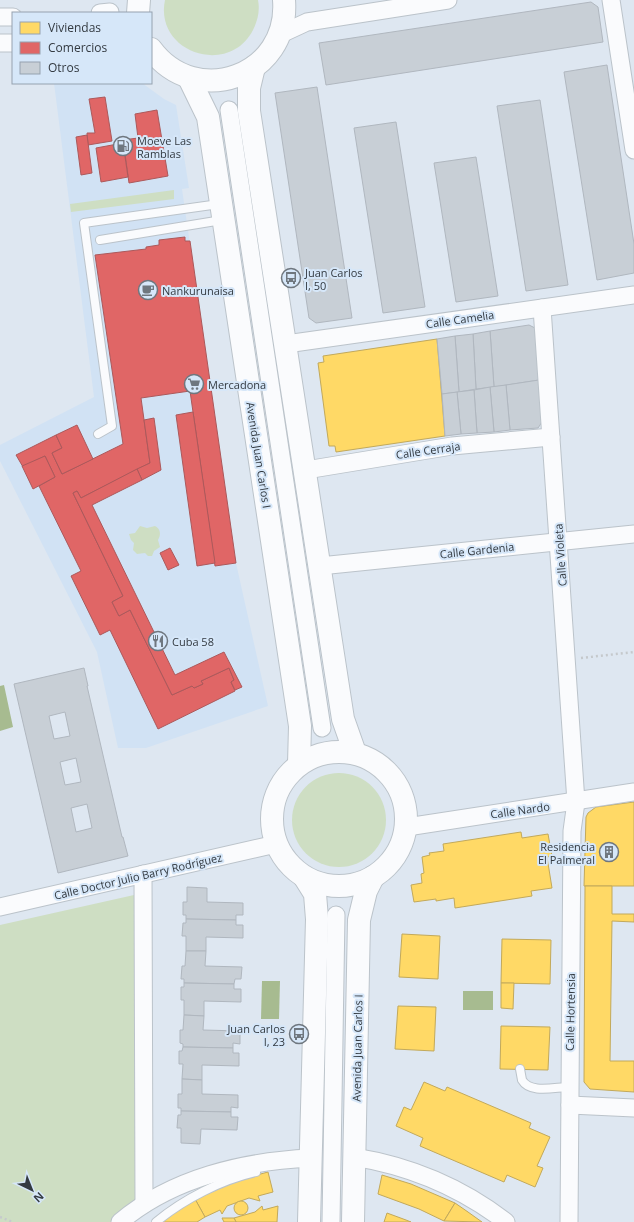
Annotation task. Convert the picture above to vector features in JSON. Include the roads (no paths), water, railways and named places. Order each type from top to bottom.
[{"type":"street","points":[[138,12],[139,0]]},
{"type":"street","points":[[152,50],[158,58],[172,70],[189,78],[206,81],[223,80],[239,76],[254,67],[273,48],[279,36],[283,22],[284,0]]},
{"type":"street","points":[[279,36],[307,22],[448,0]]},
{"type":"street","points":[[611,0],[634,150]]},
{"type":"street","points":[[0,17],[12,17]]},
{"type":"street","points":[[0,43],[12,43]]},
{"type":"street","points":[[254,67],[249,88],[249,111],[306,470],[343,719],[355,753]]},
{"type":"street","name":"Avenida Juan Carlos I","points":[[189,78],[208,117],[221,212],[300,726],[299,764]]},
{"type":"street","name":"Avenida Juan Carlos I","points":[[229,110],[322,728]]},
{"type":"street","name":"Calle Camelia","points":[[286,344],[634,295]]},
{"type":"street","name":"Calle Violeta","points":[[542,308],[576,802]]},
{"type":"street","name":"Calle Cerraja","points":[[306,470],[452,446],[551,437]]},
{"type":"street","name":"Calle Gardenia","points":[[320,566],[634,534]]},
{"type":"street","points":[[336,751],[355,753],[371,759],[385,768],[397,783],[406,805],[407,827],[401,847],[390,864],[373,877],[357,884],[339,887],[322,885],[305,878],[288,864],[276,844],[271,823],[274,801],[283,780],[299,764],[316,755],[336,751]]},
{"type":"street","name":"Calle Nardo","points":[[407,827],[634,792]]},
{"type":"street","name":"Calle Hortensia","points":[[569,1222],[572,831],[576,802]]},
{"type":"street","name":"Calle Doctor Julio Barry Rodríguez","points":[[0,907],[276,844]]},
{"type":"street","points":[[143,874],[144,1204]]},
{"type":"street","name":"Avenida Juan Carlos I","points":[[353,1222],[359,920],[366,891],[373,877]]},
{"type":"street","points":[[305,878],[315,894],[316,919],[309,1222]]},
{"type":"street","name":"Avenida Juan Carlos I","points":[[331,1222],[336,915]]},
{"type":"street","points":[[570,1105],[634,1108]]},
{"type":"street","points":[[354,1157],[385,1162],[422,1174],[485,1206],[506,1222]]},
{"type":"street","points":[[120,1222],[136,1208],[183,1184],[215,1173],[282,1159],[311,1161]]},
{"type":"lane","points":[[100,240],[221,212]]},
{"type":"lane","points":[[98,434],[112,426],[84,223],[221,212]]},
{"type":"lane","points":[[520,1069],[522,1080],[529,1087],[538,1089],[569,1087]]},
{"type":"lane","points":[[156,1222],[184,1203],[230,1180],[269,1169],[311,1161]]},
{"type":"place","name":"Moeve Las Ramblas","points":[[123,146]]},
{"type":"place","name":"Juan Carlos I, 50","points":[[291,278]]},
{"type":"place","name":"Nankurunaisa","points":[[148,290]]},
{"type":"place","name":"Mercadona","points":[[194,384]]},
{"type":"place","name":"Cuba 58","points":[[158,641]]},
{"type":"place","name":"Residencia El Palmeral","points":[[609,852]]},
{"type":"place","name":"Juan Carlos I, 23","points":[[299,1034]]}]
